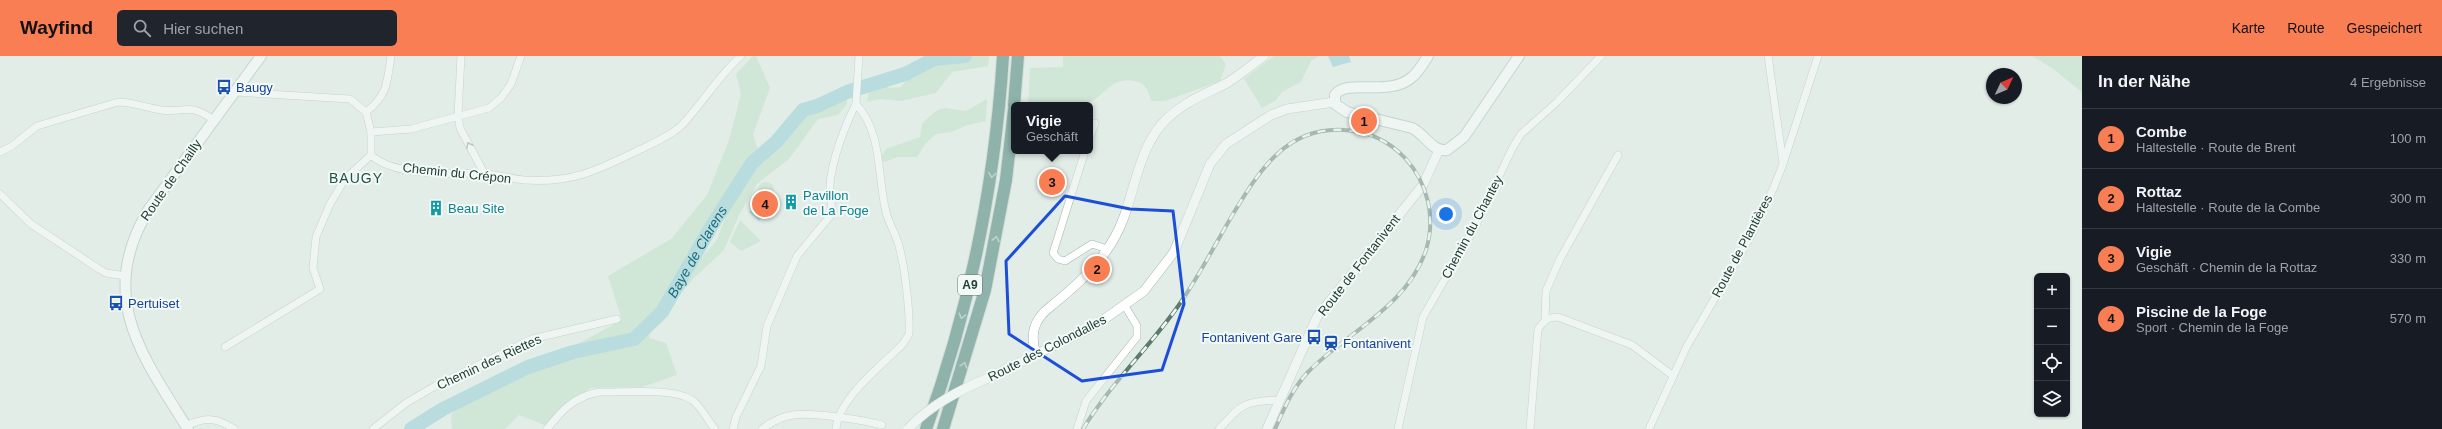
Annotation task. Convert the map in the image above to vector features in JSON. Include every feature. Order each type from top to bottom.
[{"type":"highway","points":[[998,56],[1001,95]]},
{"type":"highway","name":"A9","points":[[926,429],[948,365],[970,288],[984,223],[997,136],[1003,56]]},
{"type":"highway","name":"A9","points":[[1014,102],[1018,56]]},
{"type":"highway","points":[[1015,102],[1024,56]]},
{"type":"highway","name":"A9","points":[[943,429],[985,290],[1000,216],[1011,138]]},
{"type":"main road","name":"Route de Chailly","points":[[187,428],[153,376],[135,340],[127,307],[126,276],[129,258],[142,220],[261,56]]},
{"type":"main road","points":[[1428,56],[1414,76],[1404,83],[1386,88],[1348,87],[1336,92],[1334,102],[1338,107],[1347,112],[1416,130],[1439,150],[1450,149],[1462,141],[1520,56]]},
{"type":"street","points":[[366,112],[379,102],[387,85],[391,56]]},
{"type":"street","points":[[461,56],[458,115],[460,128],[484,173]]},
{"type":"street","points":[[371,132],[411,129],[458,115],[489,108],[501,98],[511,84],[521,56]]},
{"type":"street","name":"Chemin du Crépon","points":[[371,155],[379,163],[415,171],[484,173],[524,180],[563,180],[584,176],[681,126],[731,65],[741,56]]},
{"type":"street","points":[[733,429],[736,417],[761,366],[767,326],[797,256],[831,215],[829,194],[832,172],[856,101],[859,56]]},
{"type":"street","points":[[1036,355],[1033,332],[1037,319],[1080,282],[1107,249],[1123,218],[1141,161],[1161,125],[1186,103],[1227,82],[1264,56]]},
{"type":"street","name":"Chemin du Chantey","points":[[1398,429],[1423,317],[1475,227],[1513,147],[1521,134],[1557,102],[1601,56]]},
{"type":"street","points":[[1768,56],[1783,164]]},
{"type":"street","name":"Route de Plantières","points":[[1649,429],[1672,375],[1752,234],[1783,164],[1818,56]]},
{"type":"street","points":[[225,347],[320,289],[313,268],[316,237],[330,204],[345,179],[371,155],[371,132],[366,112],[350,98],[234,92]]},
{"type":"street","points":[[836,429],[836,418],[848,400],[903,344],[909,334],[902,261],[899,246],[886,214],[880,159],[864,113],[856,101]]},
{"type":"street","points":[[0,152],[12,146],[37,126],[118,102],[129,102],[162,110],[194,108],[214,120]]},
{"type":"street","name":"Route des Colondalles","points":[[908,429],[915,421],[948,397],[1096,325],[1125,306],[1144,290],[1174,252],[1210,164],[1226,144],[1271,115],[1281,111],[1334,102]]},
{"type":"street","points":[[1093,129],[1095,123]]},
{"type":"street","name":"Route de Fontanivent","points":[[1267,429],[1317,317],[1423,185],[1439,150]]},
{"type":"street","points":[[1084,154],[1053,252],[1058,259],[1065,261],[1092,244],[1107,249]]},
{"type":"street","points":[[1530,429],[1536,344],[1538,329],[1545,319],[1546,291],[1560,259],[1618,155]]},
{"type":"street","points":[[0,194],[32,224],[99,269],[106,273],[126,276]]},
{"type":"street","points":[[1077,429],[1086,401],[1137,337],[1137,326],[1125,306]]},
{"type":"street","points":[[1545,319],[1558,317],[1632,345],[1672,375]]},
{"type":"street","name":"Chemin des Riettes","points":[[373,429],[406,403],[437,385],[532,339],[617,319]]},
{"type":"street","points":[[547,429],[569,403],[588,394],[599,392],[665,393],[685,397],[698,406],[716,429]]},
{"type":"street","points":[[1219,429],[1239,407],[1254,400],[1279,400]]},
{"type":"street","points":[[762,429],[781,418],[793,415],[836,418],[882,425]]},
{"type":"street","points":[[187,428],[207,418],[221,422],[234,429]]},
{"type":"highlighted area","points":[[1065,196],[1130,209],[1173,211],[1184,304],[1162,370],[1082,381],[1009,334],[1006,261]]},
{"type":"green space","points":[[753,56],[756,56],[770,88],[753,134],[759,153],[754,167],[764,162],[803,110],[817,106],[847,92],[847,104],[838,115],[818,119],[789,159],[757,184],[739,215],[724,250],[693,279],[672,305],[689,271],[716,241],[730,207],[686,260],[653,315],[649,338],[666,343],[677,375],[642,387],[591,388],[561,410],[547,426],[519,415],[505,429],[452,429],[451,415],[474,391],[522,374],[622,320],[608,276],[671,239],[707,195],[729,140],[741,94],[736,74]]},
{"type":"green space","points":[[965,56],[989,56],[988,66],[952,72],[936,93],[901,101],[881,99],[867,102],[870,88],[879,84],[890,88],[901,87],[910,75],[934,59]]},
{"type":"green space","points":[[1063,56],[1220,56],[1226,64],[1220,81],[1165,101],[1151,101],[1148,90],[1142,83],[1126,80],[1112,85],[1091,102],[1028,102],[1030,68],[1063,67]]},
{"type":"green space","points":[[1274,56],[1319,56],[1311,61],[1301,82],[1282,92],[1275,101],[1262,108],[1244,79]]},
{"type":"green space","points":[[2032,56],[2082,56],[2082,92],[2052,68]]},
{"type":"green space","points":[[987,99],[986,121],[965,126],[952,132],[936,134],[926,143],[917,157],[897,157],[885,162],[880,159],[886,149],[920,137],[922,124],[938,110],[946,108],[966,111]]},
{"type":"green space","points":[[766,182],[773,187],[774,190],[769,197],[766,198],[759,193],[758,190],[763,183]]},
{"type":"green space","points":[[740,220],[761,241],[741,251],[730,242]]},
{"type":"water","points":[[1328,56],[1349,56],[1351,62],[1333,67]]},
{"type":"water","points":[[759,202],[768,211],[759,221],[749,212]]},
{"type":"waterway","name":"Baye de Clarens","points":[[411,429],[443,409],[528,367],[573,352],[634,339],[662,312],[711,227],[752,163],[777,141],[803,110],[817,106],[847,92],[905,74],[934,59],[965,56]]},
{"type":"railway","points":[[1083,429],[1105,396],[1157,334],[1181,302],[1253,182],[1276,155],[1290,144],[1305,136],[1323,131],[1343,130],[1361,132],[1385,142],[1399,152],[1413,168],[1419,178],[1428,201],[1430,213],[1429,238],[1426,250],[1417,270],[1391,303],[1323,358],[1302,379],[1289,399],[1275,429]]},
{"type":"place","name":"Baugy","points":[[224,87]]},
{"type":"place","name":"Combe","points":[[1364,121]]},
{"type":"place","name":"Vigie","points":[[1052,182]]},
{"type":"place","name":"Pavillon de La Foge","points":[[791,202]]},
{"type":"place","name":"Piscine de la Foge","points":[[765,204]]},
{"type":"place","name":"Beau Site","points":[[436,208]]},
{"type":"place","name":"Rottaz","points":[[1097,269]]},
{"type":"place","name":"Pertuiset","points":[[116,303]]},
{"type":"place","name":"Fontanivent Gare","points":[[1314,337]]},
{"type":"place","name":"Fontanivent","points":[[1331,343]]},
{"type":"district","name":"BAUGY","points":[[356,178]]}]
